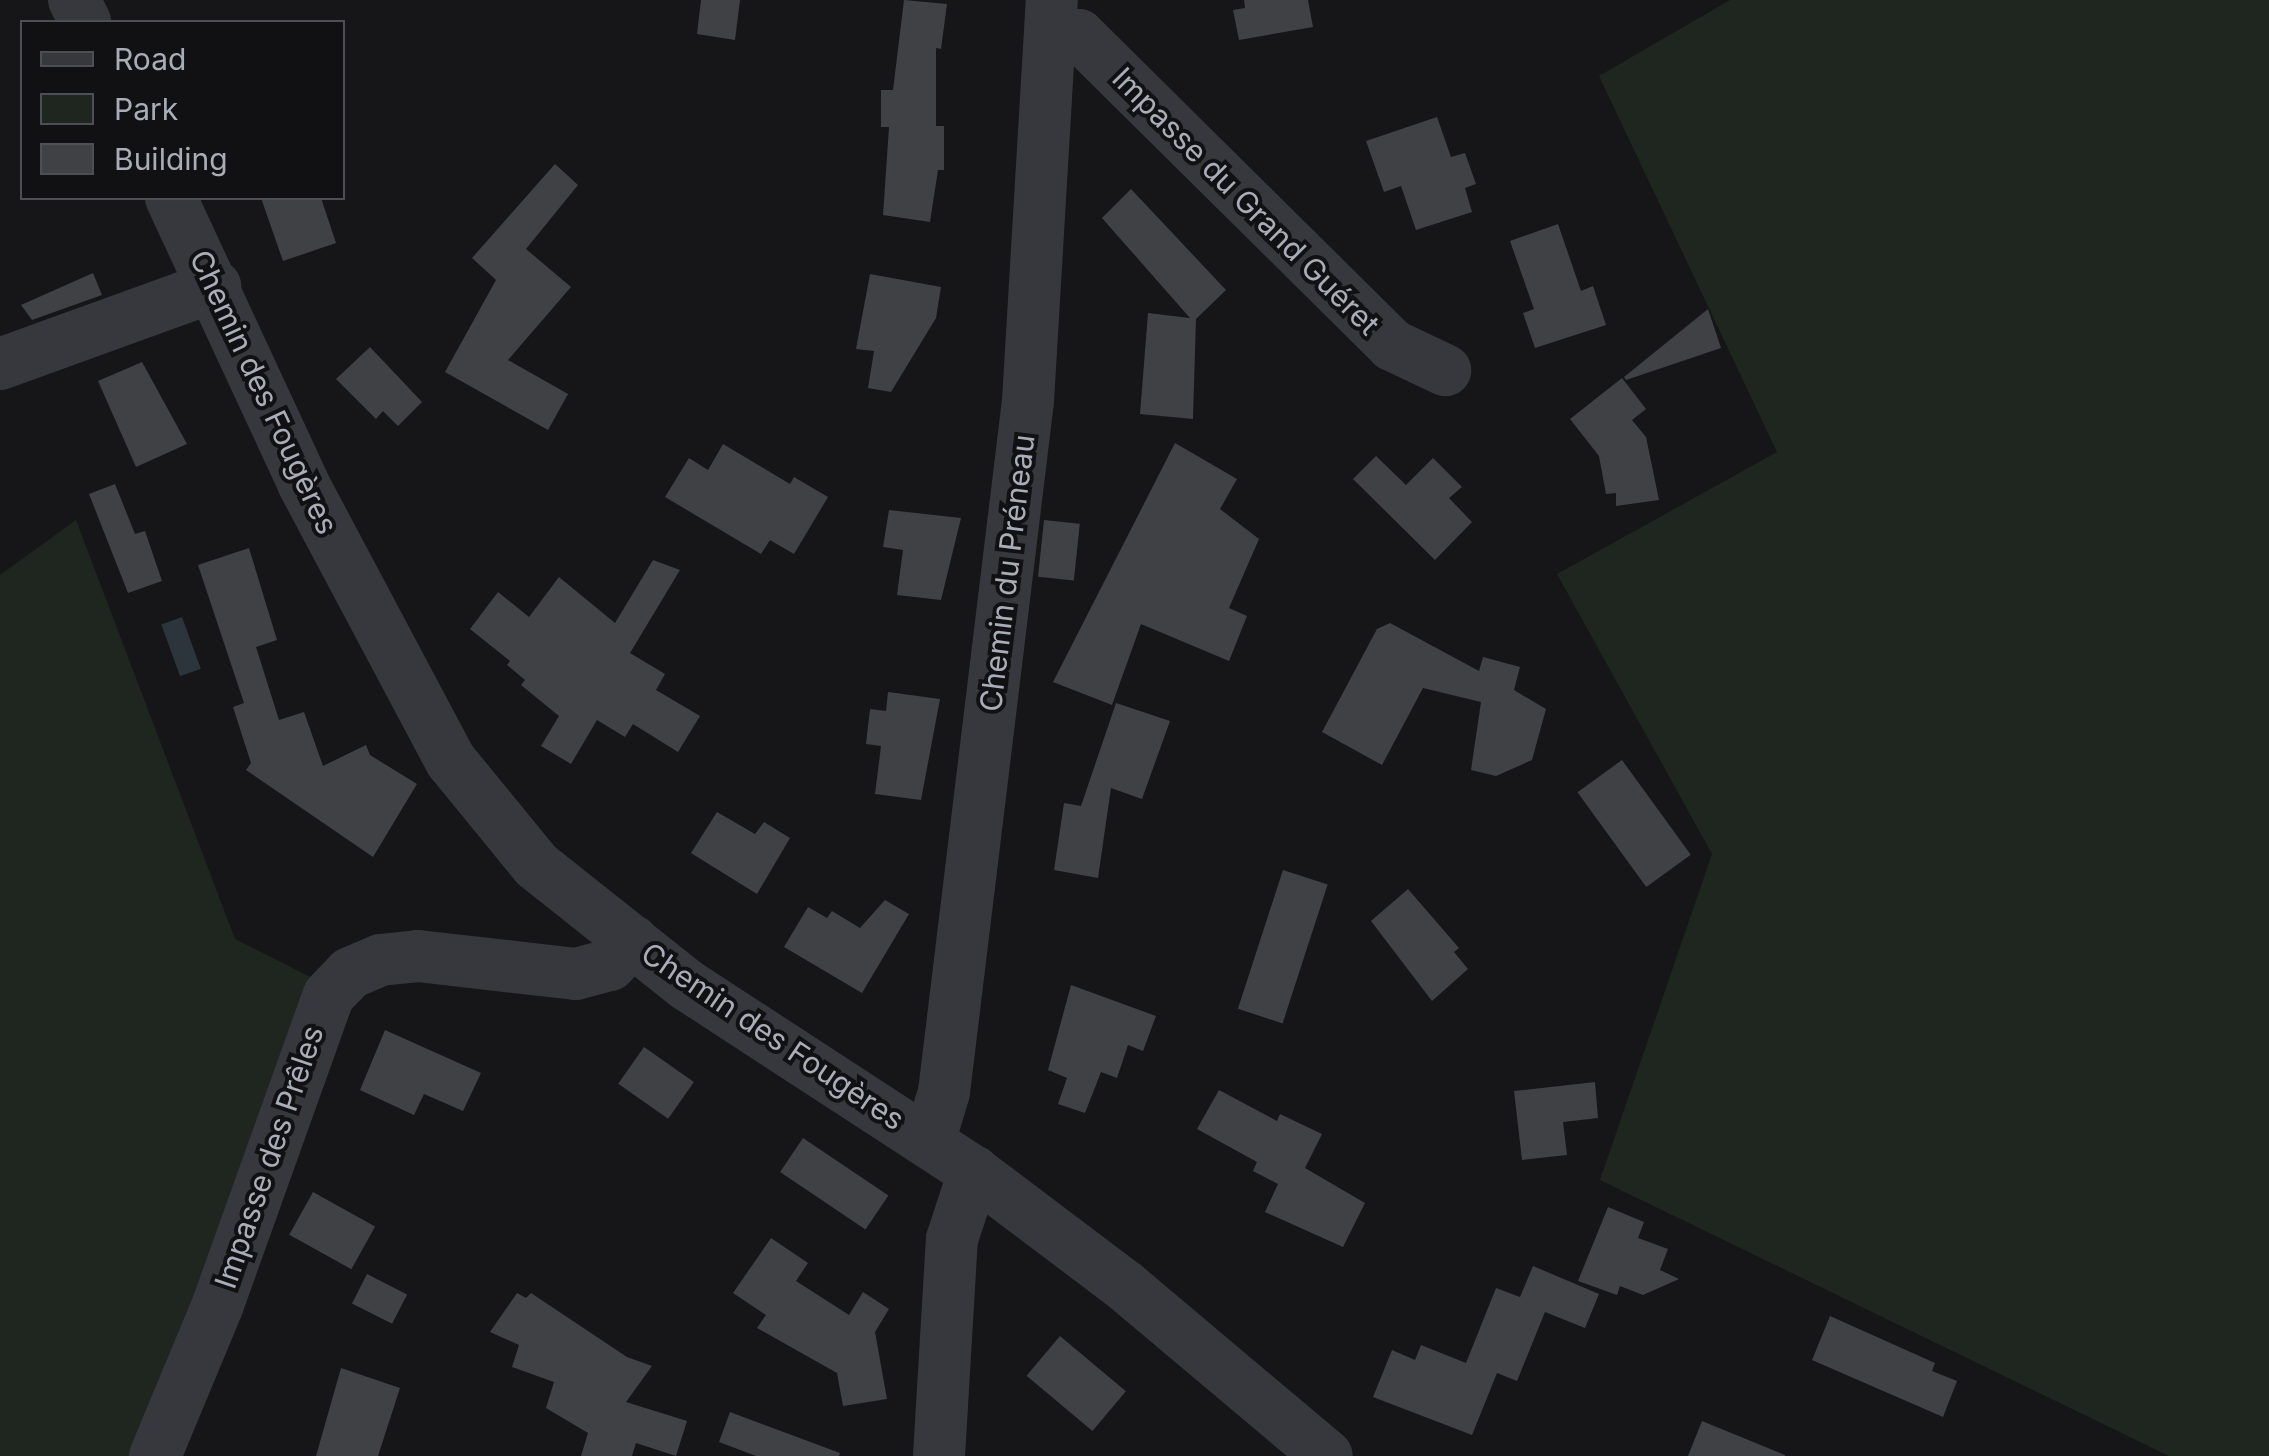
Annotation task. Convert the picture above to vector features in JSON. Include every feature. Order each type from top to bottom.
[{"type":"street","name":"Impasse du Grand Guéret","points":[[1051,17],[1079,35],[1392,345],[1444,370]]},
{"type":"street","name":"Chemin du Préneau","points":[[929,1142],[944,1092],[1028,401],[1051,17]]},
{"type":"street","name":"Chemin des Fougères","points":[[172,200],[304,483],[452,761],[536,865],[687,985],[974,1172],[1124,1286],[1326,1456]]},
{"type":"street","points":[[0,364],[215,286]]},
{"type":"street","name":"Impasse des Prêles","points":[[155,1456],[191,1378],[328,996],[350,973],[380,960],[418,956],[576,974],[610,965],[632,941]]},
{"type":"street","points":[[939,1456],[952,1239],[974,1172]]},
{"type":"green space","points":[[1730,0],[2269,0],[2269,1456],[2169,1456],[1600,1180],[1712,854],[1557,574],[1777,452],[1599,76]]},
{"type":"green space","points":[[76,520],[235,939],[352,998],[166,1456],[0,1456],[0,575]]},
{"type":"shaded area","points":[[182,617],[201,669],[180,676],[161,625]]},
{"type":"building","points":[[701,0],[740,0],[735,40],[697,34]]},
{"type":"building","points":[[904,0],[947,4],[941,49],[936,48],[936,126],[944,126],[944,170],[938,170],[930,222],[883,215],[889,127],[881,127],[881,90],[893,90]]},
{"type":"building","points":[[1244,0],[1308,0],[1313,27],[1239,40],[1233,10],[1245,8]]},
{"type":"building","points":[[1437,117],[1451,157],[1465,153],[1476,184],[1465,188],[1472,212],[1416,230],[1401,186],[1384,192],[1366,141]]},
{"type":"building","points":[[555,164],[578,185],[526,249],[571,287],[508,360],[568,394],[548,430],[445,372],[496,280],[472,258]]},
{"type":"building","points":[[1131,189],[1226,290],[1196,319],[1193,419],[1140,414],[1148,313],[1190,318],[1102,218]]},
{"type":"building","points":[[262,200],[322,200],[336,243],[283,261]]},
{"type":"building","points":[[1558,224],[1581,291],[1593,286],[1606,325],[1535,348],[1523,313],[1534,309],[1510,241]]},
{"type":"building","points":[[93,273],[102,295],[32,320],[21,305]]},
{"type":"building","points":[[870,274],[941,287],[936,318],[891,392],[868,388],[874,351],[856,349]]},
{"type":"building","points":[[1708,309],[1721,348],[1626,380],[1624,377]]},
{"type":"building","points":[[370,347],[422,402],[398,426],[383,411],[376,419],[336,379]]},
{"type":"building","points":[[142,362],[187,444],[136,467],[98,381]]},
{"type":"building","points":[[1622,378],[1646,409],[1632,420],[1646,437],[1659,500],[1616,506],[1616,493],[1606,494],[1599,456],[1570,419]]},
{"type":"building","points":[[1175,443],[1237,479],[1220,509],[1259,539],[1229,608],[1247,616],[1229,661],[1141,624],[1112,705],[1053,682]]},
{"type":"building","points":[[723,444],[790,484],[794,477],[828,497],[794,554],[770,540],[761,554],[665,497],[689,458],[708,470]]},
{"type":"building","points":[[1376,456],[1406,485],[1433,458],[1462,487],[1449,498],[1472,522],[1435,560],[1353,479]]},
{"type":"building","points":[[115,484],[135,534],[145,531],[162,581],[128,593],[89,494]]},
{"type":"building","points":[[889,510],[961,518],[941,600],[897,595],[903,550],[883,547]]},
{"type":"building","points":[[1044,520],[1080,524],[1074,580],[1038,577]]},
{"type":"building","points":[[249,548],[277,640],[256,647],[279,720],[304,712],[323,766],[366,745],[370,755],[417,784],[373,857],[246,770],[251,763],[233,707],[244,703],[198,565]]},
{"type":"building","points":[[653,560],[680,570],[630,653],[665,674],[656,690],[700,716],[678,752],[633,724],[625,737],[597,720],[571,764],[541,746],[559,716],[521,685],[525,680],[507,665],[510,661],[470,629],[498,592],[529,617],[559,577],[615,623]]},
{"type":"building","points":[[1390,623],[1479,671],[1483,657],[1520,667],[1514,690],[1546,709],[1532,760],[1496,776],[1471,770],[1481,702],[1423,688],[1382,765],[1322,732],[1377,629]]},
{"type":"building","points":[[888,692],[940,699],[921,800],[875,794],[881,746],[866,744],[870,709],[886,711]]},
{"type":"building","points":[[1116,703],[1170,721],[1142,799],[1111,788],[1098,878],[1054,870],[1064,803],[1081,806]]},
{"type":"building","points":[[1622,760],[1691,855],[1646,887],[1578,792]]},
{"type":"building","points":[[717,812],[755,834],[764,822],[790,838],[757,894],[691,853]]},
{"type":"building","points":[[1283,870],[1328,885],[1283,1023],[1238,1009]]},
{"type":"building","points":[[1408,889],[1459,948],[1454,952],[1468,969],[1432,1001],[1371,921]]},
{"type":"building","points":[[885,900],[909,914],[862,993],[784,947],[808,907],[827,918],[832,911],[860,928]]},
{"type":"building","points":[[1071,985],[1156,1016],[1143,1051],[1128,1045],[1117,1078],[1101,1072],[1085,1113],[1058,1104],[1067,1078],[1048,1070]]},
{"type":"building","points":[[385,1030],[481,1073],[463,1111],[424,1094],[414,1115],[360,1090]]},
{"type":"building","points":[[644,1047],[694,1082],[668,1119],[618,1084]]},
{"type":"building","points":[[1595,1082],[1598,1118],[1563,1122],[1567,1155],[1522,1160],[1514,1091]]},
{"type":"building","points":[[1219,1090],[1277,1121],[1280,1114],[1322,1134],[1305,1168],[1365,1203],[1343,1247],[1265,1212],[1278,1184],[1253,1171],[1257,1162],[1197,1129]]},
{"type":"building","points":[[803,1138],[888,1196],[865,1230],[780,1172]]},
{"type":"building","points":[[313,1192],[375,1226],[351,1269],[289,1235]]},
{"type":"building","points":[[1608,1207],[1644,1222],[1638,1238],[1668,1249],[1660,1270],[1679,1279],[1643,1295],[1620,1286],[1617,1295],[1578,1281]]},
{"type":"building","points":[[771,1238],[808,1263],[796,1281],[849,1315],[863,1292],[889,1309],[875,1332],[887,1399],[843,1406],[837,1373],[757,1328],[766,1315],[733,1293]]},
{"type":"building","points":[[1533,1266],[1599,1294],[1585,1328],[1545,1312],[1517,1381],[1497,1373],[1472,1435],[1373,1397],[1392,1350],[1415,1360],[1421,1345],[1466,1363],[1496,1288],[1520,1297]]},
{"type":"building","points":[[367,1274],[407,1294],[392,1324],[352,1303]]},
{"type":"building","points":[[517,1293],[526,1298],[531,1293],[627,1357],[652,1366],[626,1402],[687,1421],[676,1456],[636,1443],[632,1456],[581,1456],[588,1433],[546,1408],[554,1382],[512,1367],[519,1345],[490,1332]]},
{"type":"building","points":[[1830,1316],[1935,1363],[1932,1371],[1957,1381],[1943,1417],[1812,1360]]},
{"type":"building","points":[[1060,1336],[1126,1391],[1092,1431],[1027,1376]]},
{"type":"building","points":[[341,1368],[400,1388],[378,1456],[316,1456]]},
{"type":"building","points":[[730,1412],[840,1453],[839,1456],[756,1456],[719,1442]]},
{"type":"building","points":[[1702,1421],[1785,1455],[1785,1456],[1688,1456]]}]
